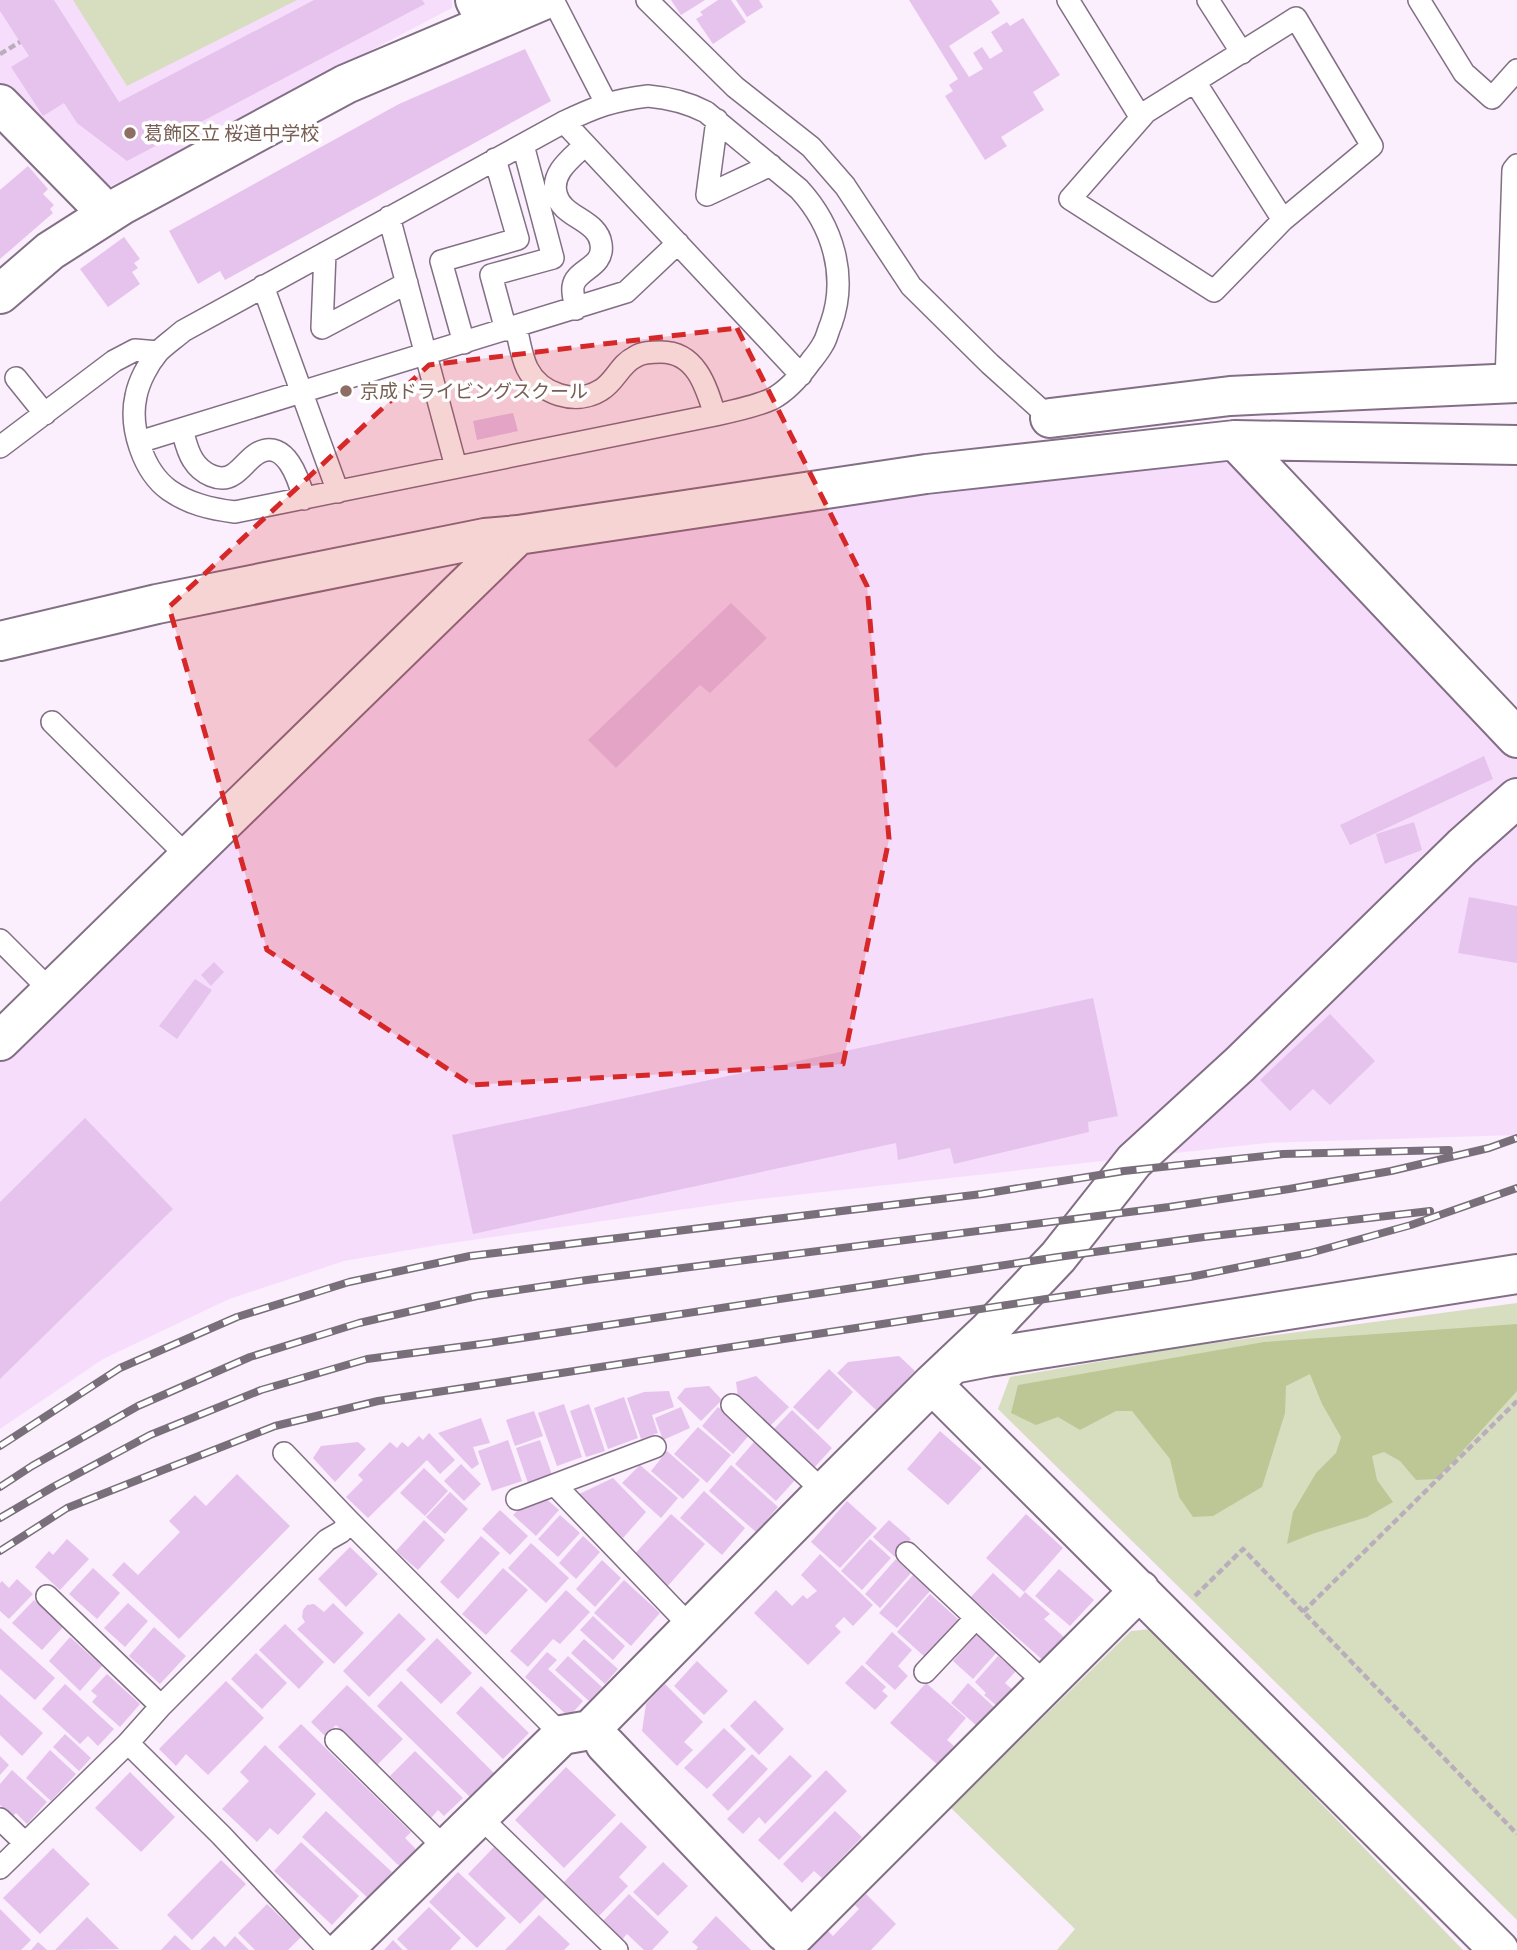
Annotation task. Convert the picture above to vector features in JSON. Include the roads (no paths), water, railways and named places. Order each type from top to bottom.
[{"type":"street","points":[[0,294],[50,251],[107,213],[481,12],[544,0]]},
{"type":"street","points":[[0,104],[107,213]]},
{"type":"street","points":[[1050,418],[1230,396],[1511,383]]},
{"type":"street","points":[[0,641],[184,599],[485,538],[926,474],[1235,440],[1517,445]]},
{"type":"street","points":[[1235,440],[1517,738]]},
{"type":"street","points":[[0,1041],[517,535]]},
{"type":"street","points":[[343,1950],[479,1816],[586,1736],[824,1492],[988,1331],[1058,1257],[1134,1161],[1240,1064],[1462,847],[1517,798]]},
{"type":"street","points":[[942,1374],[1043,1348],[1517,1275]]},
{"type":"street","points":[[942,1374],[1169,1621],[1499,1950]]},
{"type":"street","points":[[586,1736],[787,1940],[1140,1590]]},
{"type":"lane","points":[[553,0],[606,103]]},
{"type":"lane","points":[[647,0],[734,87],[811,147],[845,186],[911,286],[990,364],[1050,418]]},
{"type":"lane","points":[[1068,0],[1141,118]]},
{"type":"lane","points":[[1208,0],[1242,53]]},
{"type":"lane","points":[[1419,0],[1464,73],[1492,98],[1517,70]]},
{"type":"lane","points":[[1296,18],[1372,146],[1283,219],[1214,291],[1070,199],[1146,112],[1195,82],[1296,18]]},
{"type":"lane","points":[[1195,82],[1283,219]]},
{"type":"lane","points":[[648,96],[673,99],[692,105],[717,120],[811,202],[826,227],[837,257],[836,309],[824,343],[801,375],[775,398],[715,415],[235,512],[188,502],[167,488],[151,471],[139,442],[135,422],[135,397],[145,372],[158,352],[183,331],[495,159],[606,103],[648,96]]},
{"type":"lane","points":[[717,120],[707,195],[771,165]]},
{"type":"lane","points":[[564,122],[801,375]]},
{"type":"lane","points":[[523,145],[552,258],[491,275],[527,368],[534,379],[557,395],[585,396],[600,391],[635,356],[668,352],[683,357],[694,366],[705,386],[715,415]]},
{"type":"lane","points":[[576,309],[573,287],[575,279],[593,267],[600,257],[602,246],[599,236],[589,226],[560,204],[555,185],[558,174],[585,145]]},
{"type":"lane","points":[[464,343],[441,261],[518,239],[495,159]]},
{"type":"lane","points":[[1511,383],[1513,170],[1517,165]]},
{"type":"lane","points":[[389,217],[456,467]]},
{"type":"lane","points":[[139,442],[626,292],[678,243]]},
{"type":"lane","points":[[325,253],[322,328],[407,283]]},
{"type":"lane","points":[[263,286],[338,492]]},
{"type":"lane","points":[[0,447],[114,361],[135,350],[158,352]]},
{"type":"lane","points":[[16,378],[45,414]]},
{"type":"lane","points":[[182,429],[194,461],[211,476],[231,477],[258,453],[269,450],[279,454],[294,469],[304,499]]},
{"type":"lane","points":[[52,722],[188,857]]},
{"type":"lane","points":[[0,940],[51,991]]},
{"type":"lane","points":[[732,1405],[824,1492]]},
{"type":"lane","points":[[517,1499],[655,1447]]},
{"type":"lane","points":[[284,1453],[350,1522],[586,1736]]},
{"type":"lane","points":[[555,1485],[691,1626]]},
{"type":"lane","points":[[0,1868],[128,1743],[161,1706],[327,1540],[341,1532],[350,1522]]},
{"type":"lane","points":[[907,1553],[1046,1684]]},
{"type":"lane","points":[[47,1595],[161,1706]]},
{"type":"lane","points":[[925,1672],[976,1618]]},
{"type":"lane","points":[[337,1740],[445,1848]]},
{"type":"lane","points":[[128,1743],[221,1835],[329,1950]]},
{"type":"lane","points":[[479,1816],[617,1950]]},
{"type":"lane","points":[[0,1819],[25,1843]]},
{"type":"railway","points":[[0,1487],[138,1406],[250,1357],[359,1323],[477,1296],[587,1280],[1169,1207],[1289,1189],[1391,1171],[1489,1148],[1517,1138]]},
{"type":"railway","points":[[0,1446],[120,1368],[237,1317],[349,1282],[470,1256],[982,1194],[1124,1171],[1283,1154],[1449,1150]]},
{"type":"railway","points":[[0,1551],[67,1508],[275,1426],[378,1401],[1190,1277],[1310,1253],[1411,1225],[1517,1188]]},
{"type":"railway","points":[[0,1518],[150,1435],[261,1390],[367,1359],[1058,1257],[1430,1211]]},
{"type":"place","name":"葛飾区立 桜道中学校","points":[[130,133]]},
{"type":"place","name":"京成ドライビングスクール","points":[[346,391]]}]
